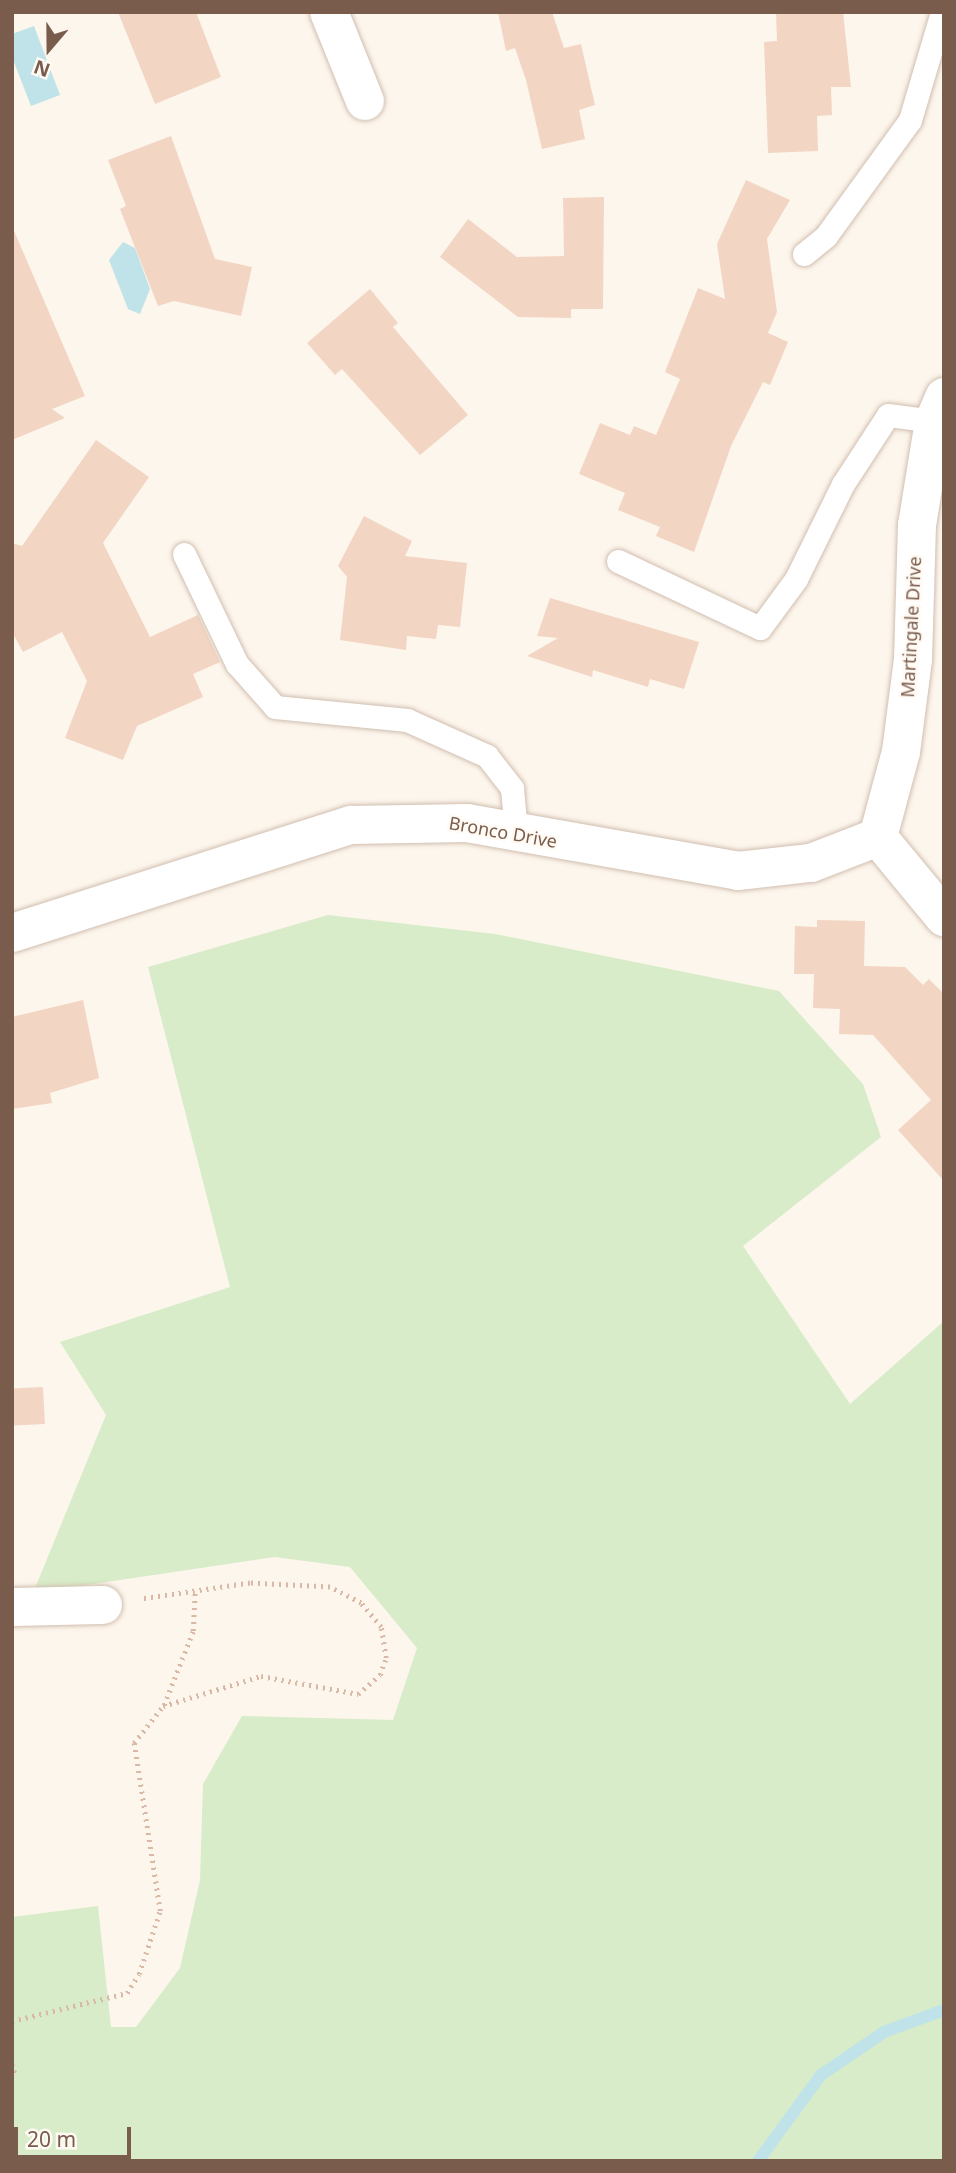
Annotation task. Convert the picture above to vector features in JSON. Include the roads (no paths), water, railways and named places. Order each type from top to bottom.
[{"type":"street","points":[[329,12],[365,101]]},
{"type":"street","name":"Martingale Drive","points":[[878,837],[901,751],[913,660],[917,525],[939,409]]},
{"type":"street","name":"Bronco Drive","points":[[12,933],[351,825],[467,823],[738,872],[811,863],[878,837]]},
{"type":"street","points":[[878,837],[944,917]]},
{"type":"street","points":[[12,1607],[103,1605]]},
{"type":"lane","points":[[804,254],[826,236],[911,120],[942,12]]},
{"type":"lane","points":[[618,561],[760,628],[796,579],[843,484],[888,415],[939,409]]},
{"type":"lane","points":[[184,554],[237,664],[275,707],[407,720],[487,756],[512,788],[516,833]]},
{"type":"water","points":[[34,26],[60,95],[31,106],[12,57],[12,34]]},
{"type":"water","points":[[123,242],[135,248],[150,289],[140,314],[128,309],[109,260]]},
{"type":"waterway","points":[[758,2161],[821,2075],[884,2032],[944,2010]]}]
